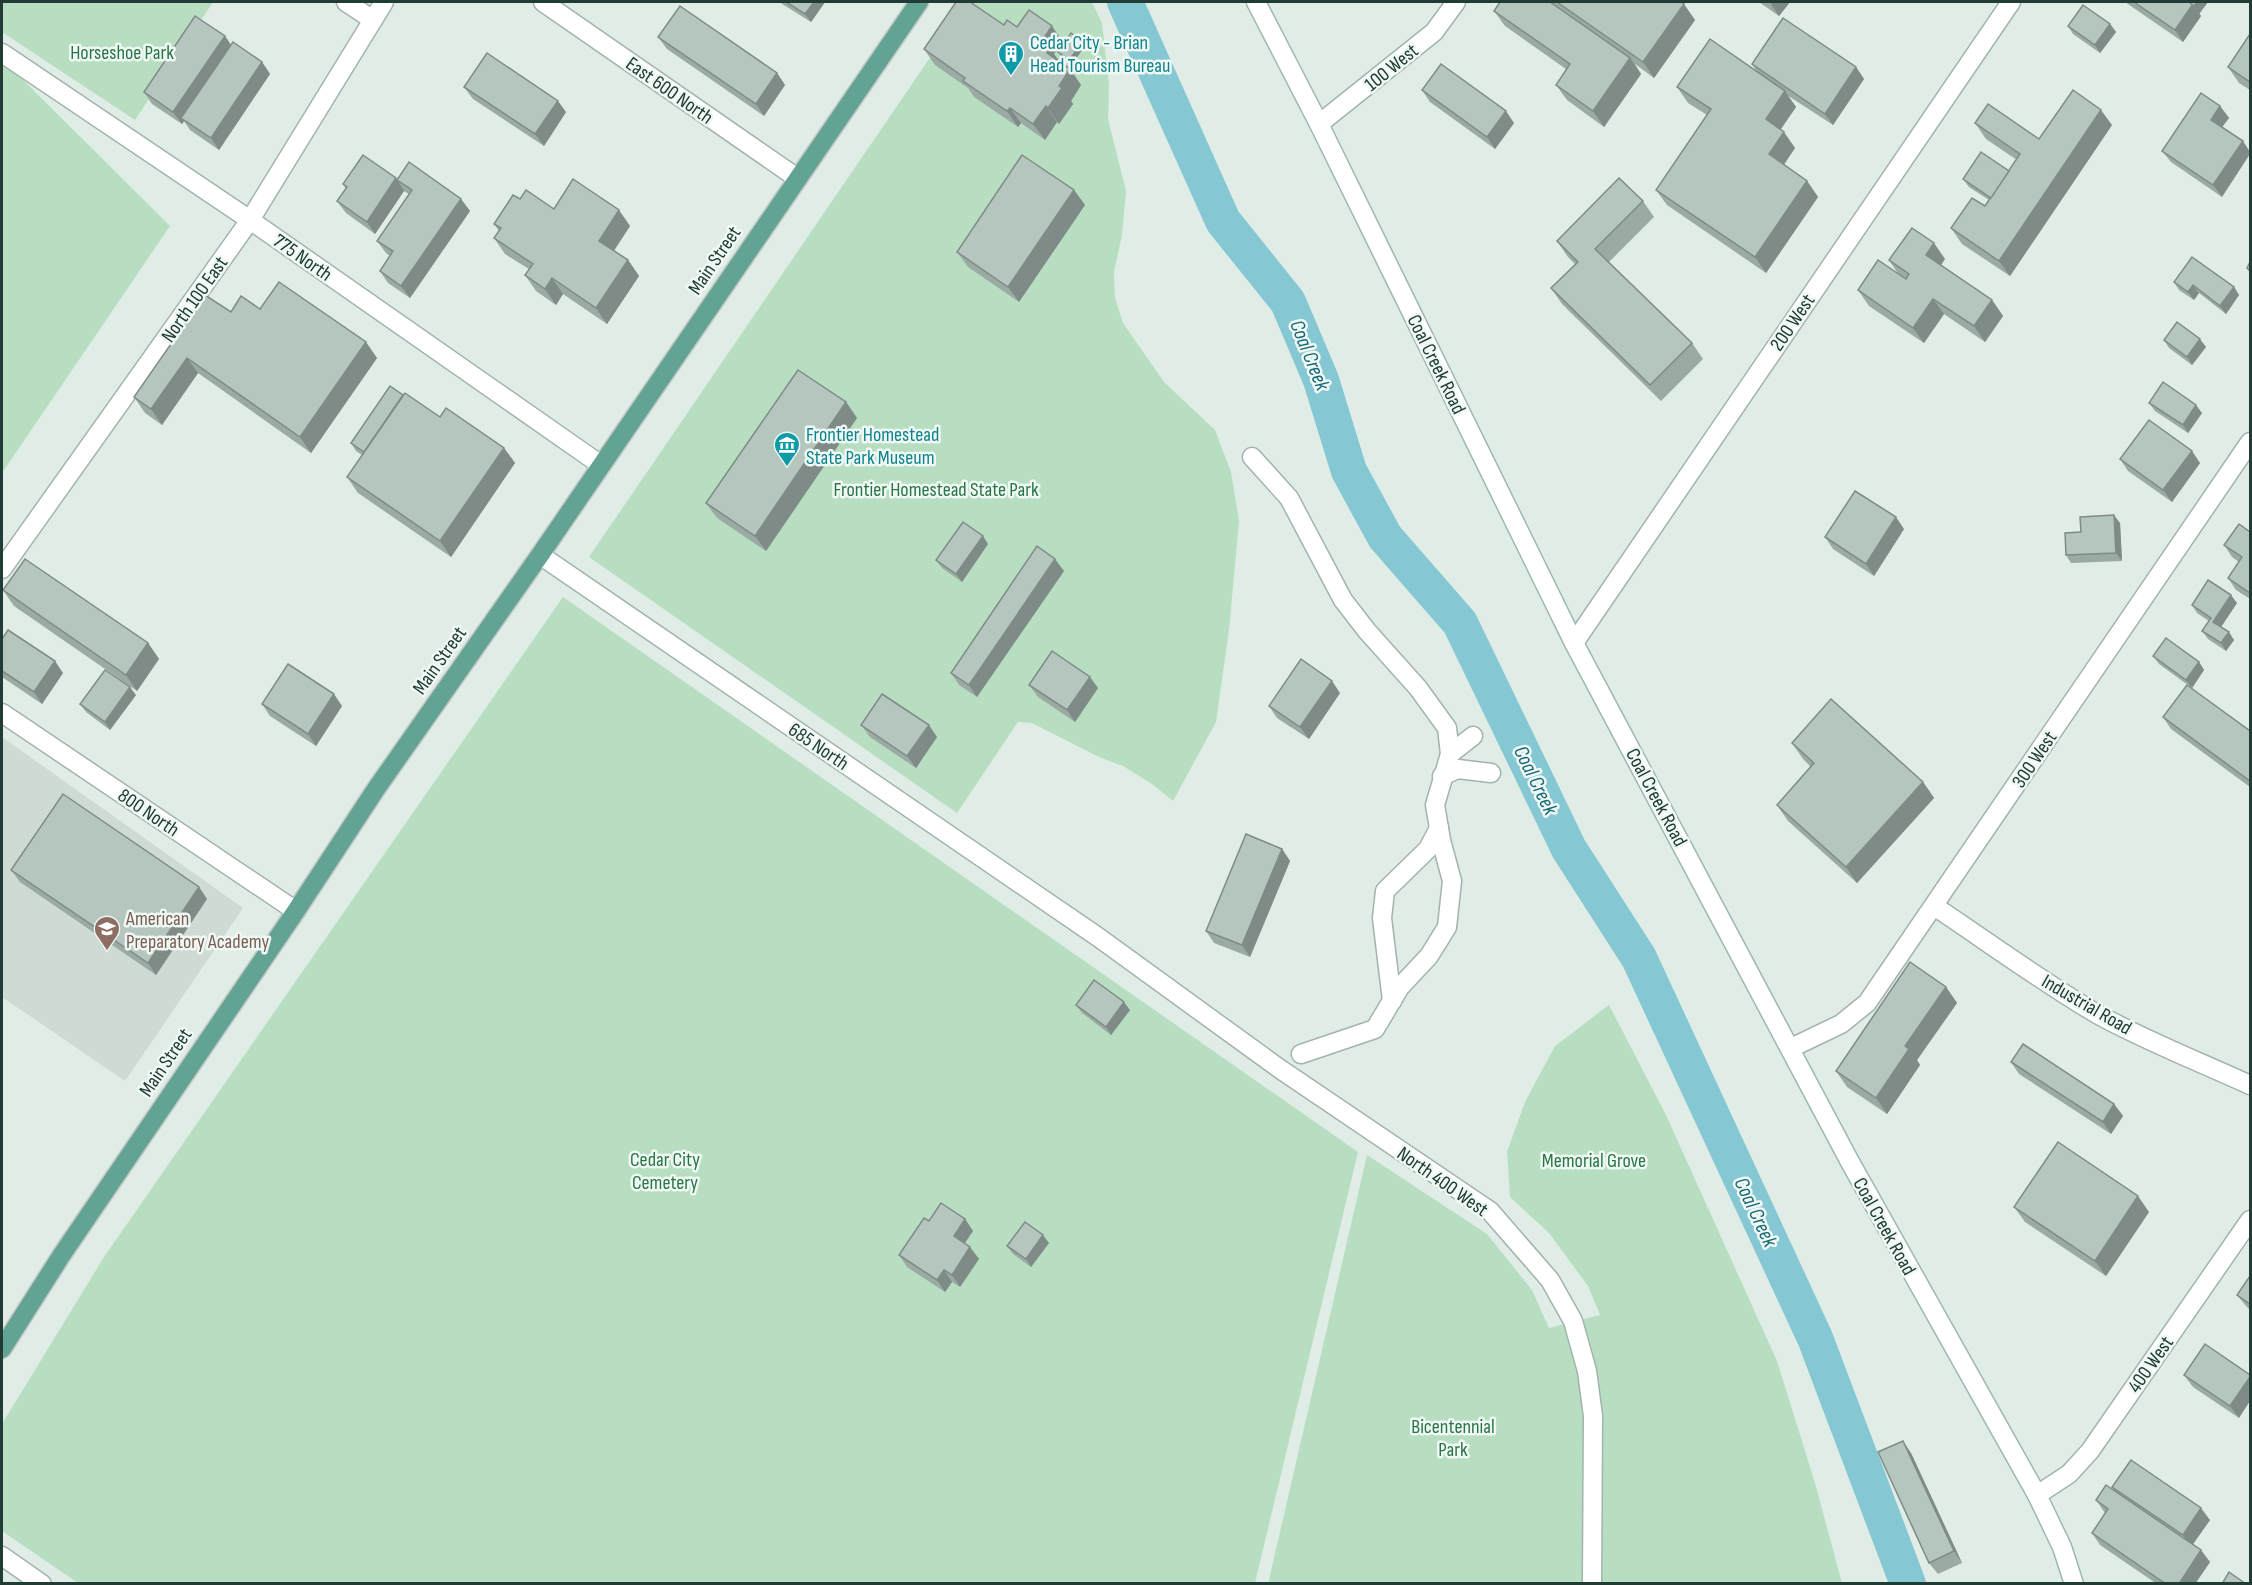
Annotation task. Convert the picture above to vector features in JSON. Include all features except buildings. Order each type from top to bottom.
[{"type":"main road","name":"Main Street","points":[[2,1349],[61,1256],[296,911],[376,789],[540,555],[919,2]]},
{"type":"street","points":[[346,2],[373,20]]},
{"type":"street","name":"North 100 East","points":[[2,569],[250,220],[384,2]]},
{"type":"street","name":"East 600 North","points":[[543,2],[797,178]]},
{"type":"street","name":"Coal Creek Road","points":[[1256,2],[1319,124],[1574,643],[1850,1162],[2037,1495],[2062,1546],[2074,1584]]},
{"type":"street","name":"100 West","points":[[1319,124],[1434,32],[1456,2]]},
{"type":"street","name":"200 West","points":[[1574,643],[2011,2]]},
{"type":"street","name":"775 North","points":[[2,53],[250,220],[601,465]]},
{"type":"street","name":"300 West","points":[[1791,1048],[1841,1024],[1867,1003],[2250,442]]},
{"type":"street","points":[[1252,457],[1288,498],[1343,600],[1367,631],[1418,688],[1448,728],[1450,754],[1435,805],[1452,881],[1447,927],[1429,956],[1400,987],[1375,1029],[1301,1054]]},
{"type":"street","name":"685 North","points":[[540,555],[1098,937]]},
{"type":"street","name":"800 North","points":[[2,713],[296,911]]},
{"type":"street","points":[[1450,754],[1473,736]]},
{"type":"street","points":[[1442,776],[1458,769],[1491,773]]},
{"type":"street","points":[[1392,1000],[1382,918],[1385,891],[1428,849],[1439,828]]},
{"type":"street","name":"Industrial Road","points":[[1934,906],[2098,1014],[2250,1085]]},
{"type":"street","name":"North 400 West","points":[[1098,937],[1280,1069],[1490,1211],[1550,1280],[1572,1321],[1587,1371],[1593,1416],[1592,1584]]},
{"type":"street","name":"400 West","points":[[2037,1495],[2069,1474],[2090,1451],[2250,1220]]},
{"type":"street","points":[[2,1556],[42,1584]]},
{"type":"shaded area","name":"American Preparatory Academy","points":[[2,737],[243,908],[125,1081],[2,997]]},
{"type":"green space","name":"Horseshoe Park","points":[[2,2],[213,2],[135,120],[2,32]]},
{"type":"green space","name":"Frontier Homestead State Park","points":[[968,2],[1092,2],[1102,23],[1109,84],[1108,119],[1126,191],[1122,235],[1114,272],[1115,298],[1123,323],[1164,382],[1215,430],[1231,472],[1239,521],[1229,630],[1216,722],[1173,801],[1152,784],[1123,766],[1099,757],[1032,723],[1018,722],[957,813],[589,557]]},
{"type":"green space","points":[[2,59],[170,226],[2,473]]},
{"type":"green space","name":"Cedar City Cemetery","points":[[563,597],[1358,1152],[1255,1583],[78,1583],[2,1531],[2,1424],[104,1257]]},
{"type":"green space","name":"Bicentennial Park","points":[[1609,1005],[1666,1115],[1777,1361],[1815,1483],[1842,1583],[1268,1584],[1367,1155],[1487,1234],[1532,1290],[1549,1328],[1600,1315],[1588,1286],[1549,1233],[1510,1197],[1507,1152],[1525,1102],[1555,1046]]},
{"type":"waterway","name":"Coal Creek","points":[[1125,2],[1223,221],[1288,302],[1321,380],[1349,471],[1385,537],[1460,623],[1569,849],[1639,958],[1815,1338],[1908,1584]]},
{"type":"place","name":"Cedar City - Brian Head Tourism Bureau","points":[[1011,77]]},
{"type":"place","name":"Frontier Homestead State Park Museum","points":[[787,468]]},
{"type":"place","name":"American Preparatory Academy","points":[[107,952]]},
{"type":"park label","name":"Memorial Grove","points":[[1594,1160]]}]
